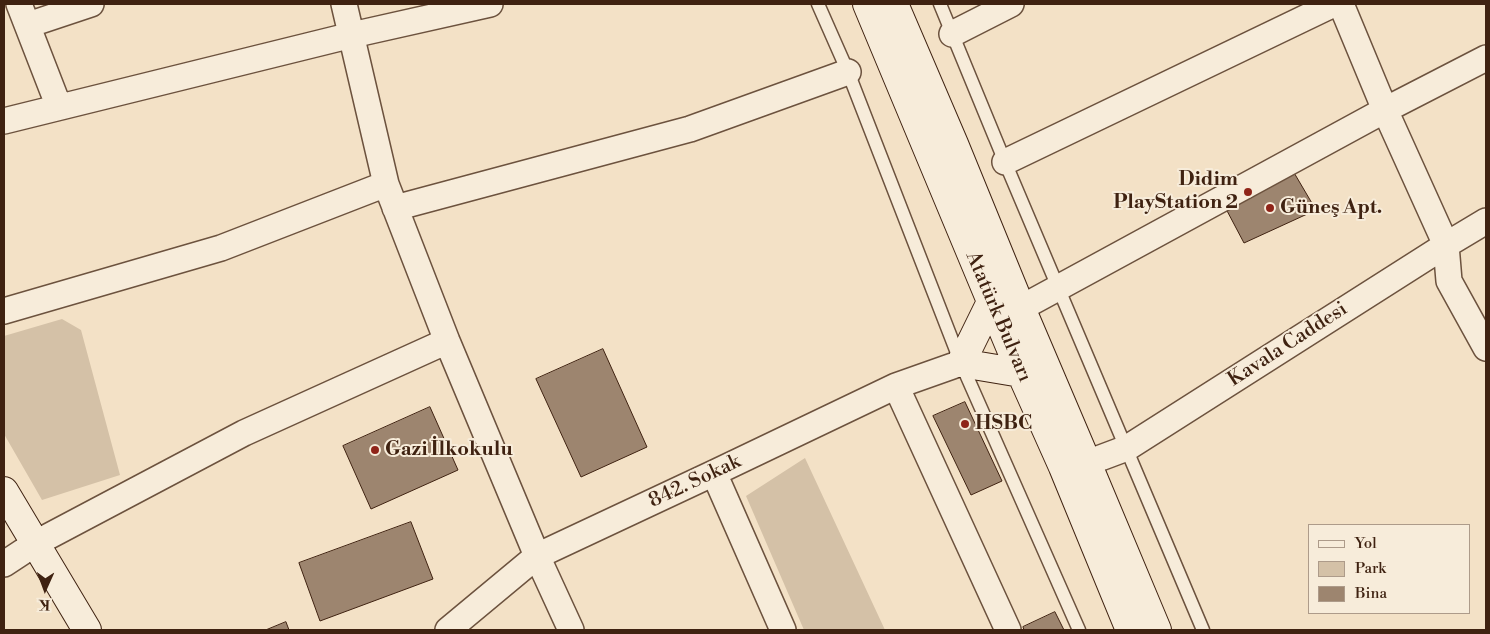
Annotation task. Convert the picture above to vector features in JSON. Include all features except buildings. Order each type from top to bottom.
[{"type":"main road","name":"Atatürk Bulvarı","points":[[867,4],[1130,630]]},
{"type":"main road","name":"Atatürk Bulvarı","points":[[894,4],[1157,630]]},
{"type":"main road","points":[[991,302],[961,363],[1021,373]]},
{"type":"main road","points":[[4,491],[87,630]]},
{"type":"street","points":[[59,107],[23,15],[91,4]]},
{"type":"street","points":[[344,4],[386,184],[447,341],[537,556],[571,630]]},
{"type":"street","points":[[4,121],[352,35],[490,4]]},
{"type":"street","points":[[952,34],[1011,4]]},
{"type":"street","points":[[1005,162],[1334,4]]},
{"type":"street","points":[[1341,4],[1385,110],[1446,245],[1449,281],[1486,348]]},
{"type":"street","points":[[1021,308],[1385,110],[1486,58]]},
{"type":"street","points":[[395,208],[690,130],[848,72]]},
{"type":"street","points":[[4,312],[221,248],[386,184]]},
{"type":"street","name":"Kavala Caddesi","points":[[1088,463],[1127,448],[1446,245],[1486,222]]},
{"type":"street","points":[[4,564],[36,543],[244,433],[447,341]]},
{"type":"street","name":"842. Sokak","points":[[448,630],[537,556],[896,386],[961,363]]},
{"type":"street","points":[[896,386],[1008,630]]},
{"type":"street","points":[[714,473],[783,630]]},
{"type":"lane","points":[[818,4],[848,72],[961,363],[1079,630]]},
{"type":"lane","points":[[940,4],[1057,287],[1204,630]]},
{"type":"green space","points":[[62,319],[81,330],[120,475],[42,500],[4,434],[4,336]]},
{"type":"green space","points":[[805,458],[885,630],[804,630],[746,496]]},
{"type":"place","name":"Didim PlayStation 2","points":[[1248,192]]},
{"type":"place","name":"Güneş Apt.","points":[[1270,208]]},
{"type":"place","name":"HSBC","points":[[965,424]]},
{"type":"place","name":"Gazi İlkokulu","points":[[375,450]]}]
